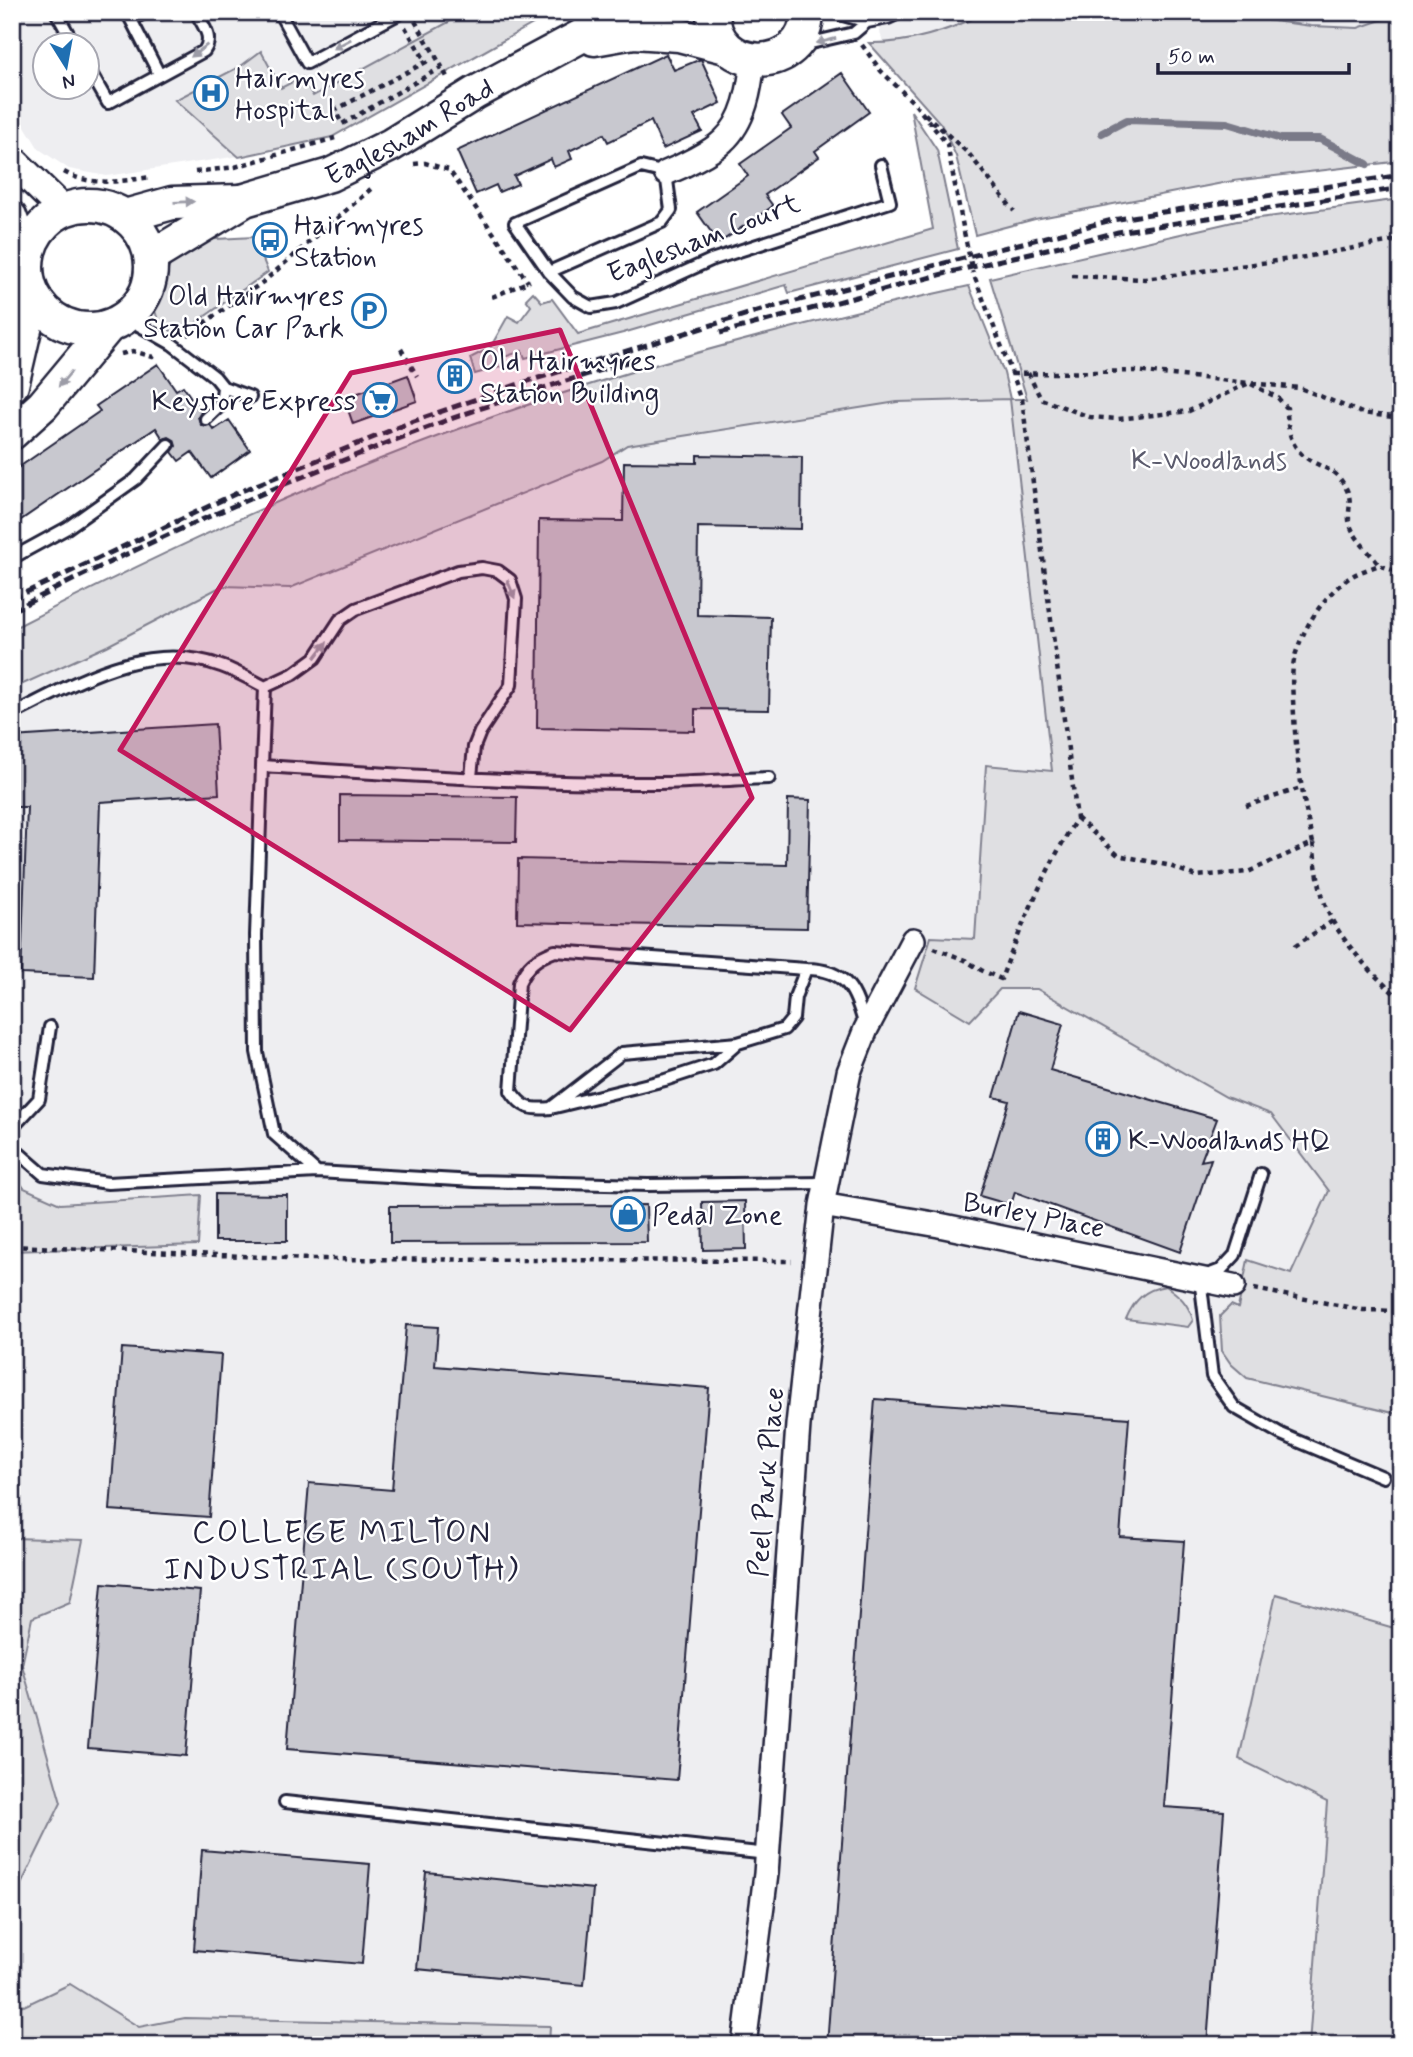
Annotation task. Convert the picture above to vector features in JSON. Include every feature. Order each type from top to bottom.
[{"type":"main road","name":"Eaglesham Road","points":[[125,216],[172,202],[245,200],[330,175],[391,145],[475,93],[626,12]]},
{"type":"main road","points":[[713,12],[718,35],[740,54],[768,60],[782,55],[794,46],[802,34],[807,12]]},
{"type":"main road","name":"Eaglesham Road","points":[[565,44],[634,32],[679,34],[740,54]]},
{"type":"main road","name":"Eaglesham Road","points":[[151,257],[245,200]]},
{"type":"main road","points":[[12,433],[116,334],[147,291],[151,274],[151,257],[146,241],[137,227],[125,216],[95,205],[64,211],[51,218],[33,241],[28,259],[28,277],[33,295],[44,310],[58,321],[74,328],[116,334]]},
{"type":"main road","points":[[12,385],[33,295]]},
{"type":"street","points":[[666,173],[681,167],[723,141],[742,112],[750,84],[740,54]]},
{"type":"street","points":[[16,148],[64,211]]},
{"type":"street","points":[[12,216],[28,259]]},
{"type":"street","name":"Peel Park Place","points":[[739,2044],[768,1854],[797,1425],[824,1194],[849,1072],[866,1029],[912,940]]},
{"type":"street","name":"Burley Place","points":[[824,1194],[939,1225],[1233,1286]]},
{"type":"lane","points":[[56,12],[67,32]]},
{"type":"lane","points":[[146,12],[129,16],[159,74]]},
{"type":"lane","points":[[102,92],[108,103],[204,51],[209,44],[209,37],[196,12]]},
{"type":"lane","points":[[279,12],[307,63],[402,12]]},
{"type":"lane","points":[[834,12],[867,22]]},
{"type":"lane","points":[[794,46],[818,43],[853,33],[867,22],[901,12]]},
{"type":"lane","name":"Eaglesham Court","points":[[550,272],[662,222],[671,210],[666,173],[641,167],[515,223],[550,272],[573,297],[591,307],[616,303],[711,260],[890,202],[881,165]]},
{"type":"lane","points":[[116,334],[172,344],[215,377],[223,387],[250,397]]},
{"type":"lane","points":[[206,419],[221,405],[223,387]]},
{"type":"lane","points":[[12,558],[67,528],[136,479],[168,445]]},
{"type":"lane","points":[[265,687],[293,674],[314,659],[340,620],[356,610],[458,571],[482,568],[498,571],[510,580],[516,599],[511,685],[480,732],[474,747],[471,777]]},
{"type":"lane","points":[[13,715],[105,669],[160,657],[187,657],[219,665],[265,687]]},
{"type":"lane","points":[[265,687],[256,935],[257,1052],[274,1134],[317,1172]]},
{"type":"lane","points":[[262,766],[657,783],[769,778]]},
{"type":"lane","points":[[738,1043],[715,1064],[665,1080],[551,1108],[536,1109],[520,1104],[511,1091],[519,983],[526,968],[539,957],[555,950],[806,970],[823,969],[838,974],[857,996],[866,1029]]},
{"type":"lane","points":[[551,1108],[622,1053],[738,1043],[784,1029],[793,1018],[795,997],[806,970]]},
{"type":"lane","points":[[50,1027],[40,1099],[13,1127],[12,1147],[43,1174],[107,1183],[317,1172],[475,1181],[648,1185],[824,1194]]},
{"type":"lane","points":[[1261,1174],[1235,1255],[1221,1270],[1200,1278],[1212,1376],[1234,1407],[1281,1434],[1383,1477]]},
{"type":"lane","points":[[285,1802],[768,1854]]},
{"type":"path","points":[[418,23],[442,67]]},
{"type":"path","points":[[853,33],[880,71],[969,154],[1014,211]]},
{"type":"path","points":[[912,940],[965,960],[1001,979],[1058,849],[1077,818],[1022,399],[973,273],[947,144],[914,103]]},
{"type":"path","points":[[12,117],[16,148]]},
{"type":"path","points":[[182,173],[235,167],[321,144],[344,135]]},
{"type":"path","points":[[60,170],[76,179],[106,183],[156,177]]},
{"type":"path","points":[[116,334],[133,351],[153,357],[263,282],[379,183]]},
{"type":"path","points":[[1072,276],[1145,279],[1401,242]]},
{"type":"path","points":[[492,297],[550,272]]},
{"type":"path","points":[[401,349],[417,376]]},
{"type":"path","points":[[1012,374],[1134,372],[1300,388],[1362,413],[1401,418]]},
{"type":"path","points":[[1028,373],[1041,400],[1090,417],[1118,419],[1189,411],[1249,383]]},
{"type":"path","points":[[1249,383],[1278,398],[1287,408],[1287,425],[1293,446],[1311,461],[1333,470],[1345,485],[1352,505],[1349,519],[1354,533],[1379,565],[1401,573]]},
{"type":"path","points":[[1379,565],[1353,576],[1325,601],[1306,629],[1295,657],[1292,684],[1301,788],[1317,876],[1329,913],[1382,984],[1401,999]]},
{"type":"path","points":[[1246,806],[1301,788]]},
{"type":"path","points":[[1077,818],[1118,855],[1167,865],[1196,876],[1248,872],[1312,843]]},
{"type":"path","points":[[1295,946],[1334,920]]},
{"type":"path","points":[[12,1246],[310,1259],[817,1261]]},
{"type":"path","points":[[1233,1286],[1363,1310],[1401,1311]]},
{"type":"highlighted area","points":[[560,330],[752,798],[570,1030],[120,750],[351,373]]},
{"type":"shaded area","name":"Hairmyres Hospital","points":[[12,12],[554,12],[332,137],[273,151],[107,176],[69,169],[39,149],[18,115],[12,98]]},
{"type":"shaded area","points":[[875,12],[987,12],[955,28],[883,43]]},
{"type":"shaded area","points":[[1207,12],[1401,13],[1358,28],[1311,26]]},
{"type":"shaded area","points":[[1010,399],[1052,772],[986,766],[975,939],[1000,989],[1037,989],[1145,1043],[1226,1097],[1271,1114],[1331,1188],[1291,1274],[1248,1260],[1237,1309],[1220,1316],[1222,1351],[1247,1378],[1401,1415],[1401,1630],[1276,1594],[1239,1759],[1327,1801],[1309,2045],[549,2045],[549,2026],[185,2018],[139,2027],[70,1984],[24,2006],[12,2001],[12,1903],[60,1803],[22,1665],[32,1618],[83,1540],[12,1538],[12,1251],[198,1245],[201,1196],[60,1204],[24,1188],[12,1171],[12,689],[107,646],[222,586],[290,588],[602,461],[627,445],[897,402]]},
{"type":"green space","points":[[467,12],[554,12],[332,137],[239,157],[175,100],[241,66],[261,51],[281,88],[302,77],[313,96]]},
{"type":"green space","points":[[987,12],[1207,12],[1311,26],[1358,28],[1401,13],[1401,161],[1233,181],[1035,219],[975,235],[956,156],[941,124],[869,43],[930,35]]},
{"type":"green space","points":[[911,111],[937,150],[958,249],[789,293],[786,285],[623,333],[525,358],[522,351],[504,357],[507,365],[475,374],[470,358],[490,348],[508,316],[519,322],[531,306],[526,299],[533,292],[542,302],[552,299],[578,334],[933,229]]},
{"type":"green space","name":"K-Woodlands","points":[[1401,199],[1401,1415],[1247,1378],[1231,1364],[1222,1351],[1220,1316],[1231,1305],[1238,1308],[1248,1260],[1291,1274],[1329,1191],[1271,1114],[1226,1097],[1037,989],[1000,989],[970,1021],[915,988],[931,937],[975,939],[986,765],[1052,771],[1010,399],[1027,399],[990,278],[1237,221]]},
{"type":"green space","points":[[254,237],[268,272],[177,336],[158,320],[153,305],[170,265],[181,250],[197,240]]},
{"type":"green space","points":[[969,286],[1004,373],[1010,399],[897,402],[627,445],[602,461],[290,588],[222,586],[107,646],[12,689],[12,629],[192,541],[314,486],[501,414],[616,376],[792,327]]},
{"type":"green space","points":[[12,1171],[24,1188],[60,1204],[201,1195],[198,1245],[12,1251]]},
{"type":"green space","points":[[1166,1286],[1189,1309],[1193,1320],[1188,1327],[1126,1319],[1141,1296]]},
{"type":"green space","points":[[12,1538],[83,1540],[70,1602],[32,1618],[22,1665],[61,1803],[12,1903]]},
{"type":"green space","points":[[1276,1594],[1401,1630],[1401,2045],[1309,2045],[1327,1802],[1239,1759]]},
{"type":"green space","points":[[70,1984],[139,2027],[185,2018],[550,2026],[549,2045],[12,2045],[12,2001],[24,2006]]},
{"type":"building","points":[[666,54],[674,70],[701,59],[721,103],[694,116],[702,131],[663,149],[651,121],[608,142],[604,134],[569,151],[572,159],[554,167],[551,159],[514,176],[518,184],[499,192],[496,185],[476,194],[457,151]]},
{"type":"building","points":[[842,73],[869,112],[815,151],[819,157],[765,195],[773,206],[719,243],[697,212],[748,176],[740,164],[791,128],[782,115]]},
{"type":"building","points":[[158,364],[176,390],[183,386],[201,412],[198,417],[201,425],[210,425],[214,430],[229,420],[250,450],[211,478],[192,452],[179,461],[172,452],[176,446],[174,440],[169,437],[163,439],[156,428],[12,526],[12,472],[100,411],[96,406]]},
{"type":"building","name":"Keystore Express","points":[[408,375],[417,401],[353,424],[344,398]]},
{"type":"building","points":[[697,455],[802,457],[801,529],[698,527],[697,615],[771,617],[769,710],[695,709],[695,731],[537,728],[539,520],[623,521],[624,462],[697,463]]},
{"type":"building","points":[[215,724],[219,794],[100,802],[94,977],[21,974],[27,807],[12,807],[12,737]]},
{"type":"building","points":[[340,795],[517,797],[516,842],[340,840]]},
{"type":"building","points":[[788,799],[810,800],[807,928],[517,922],[518,859],[787,865]]},
{"type":"building","name":"K-Woodlands HQ","points":[[1019,1011],[1063,1024],[1050,1070],[1217,1119],[1201,1161],[1211,1159],[1180,1252],[1015,1192],[1011,1205],[980,1196],[1009,1101],[994,1097]]},
{"type":"building","points":[[215,1194],[287,1195],[287,1241],[215,1241]]},
{"type":"building","points":[[745,1201],[746,1249],[703,1250],[702,1202]]},
{"type":"building","points":[[646,1205],[647,1242],[390,1243],[390,1206]]},
{"type":"building","points":[[406,1325],[438,1327],[435,1366],[709,1388],[677,1780],[287,1749],[309,1483],[392,1490]]},
{"type":"building","points":[[122,1348],[221,1355],[209,1517],[110,1510]]},
{"type":"building","points":[[875,1399],[1129,1418],[1120,1537],[1184,1541],[1164,1807],[1224,1811],[1207,2045],[827,2045]]},
{"type":"building","points":[[102,1583],[200,1591],[186,1756],[88,1748]]},
{"type":"building","points":[[202,1850],[370,1864],[362,1964],[194,1950]]},
{"type":"building","points":[[426,1872],[593,1889],[584,1985],[417,1969]]},
{"type":"waterway","points":[[1102,133],[1127,120],[1227,123],[1281,139],[1320,139],[1367,164]]},
{"type":"railway","points":[[12,599],[239,492],[414,421],[519,384],[761,310],[1112,220],[1401,175]]},
{"type":"railway","points":[[720,333],[947,273],[1118,232],[1401,188]]},
{"type":"railway","points":[[12,611],[161,538],[313,472],[470,412],[633,360]]},
{"type":"place","name":"Hairmyres Hospital","points":[[211,93]]},
{"type":"place","name":"Hairmyres Station","points":[[270,240]]},
{"type":"place","name":"Old Hairmyres Station Car Park","points":[[369,311]]},
{"type":"place","name":"Old Hairmyres Station Building","points":[[455,376]]},
{"type":"place","name":"Keystore Express","points":[[380,400]]},
{"type":"place","name":"K-Woodlands HQ","points":[[1103,1139]]},
{"type":"place","name":"Pedal Zone","points":[[628,1214]]},
{"type":"district","name":"COLLEGE MILTON INDUSTRIAL (SOUTH)","points":[[342,1550]]}]
